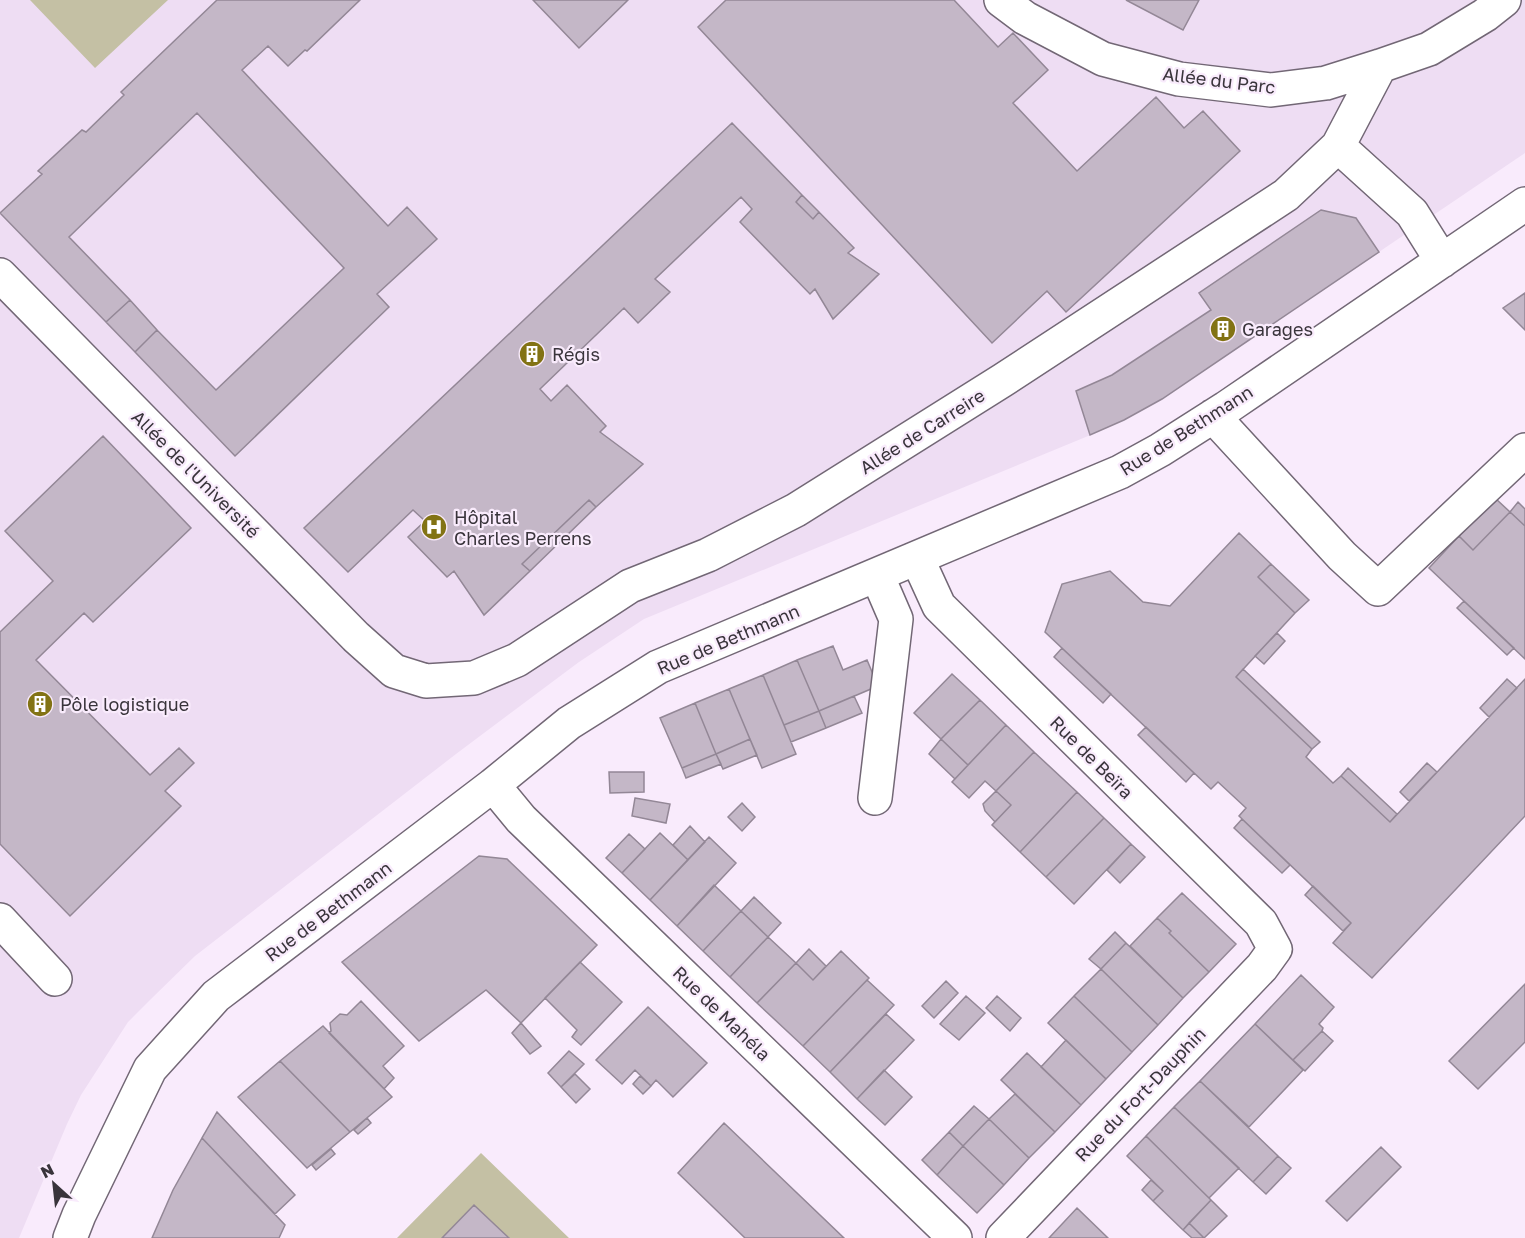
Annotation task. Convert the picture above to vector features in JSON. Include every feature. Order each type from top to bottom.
[{"type":"street","name":"Allée du Parc","points":[[1001,0],[1025,18],[1103,59],[1179,79],[1271,90],[1326,83],[1429,49],[1485,15],[1504,0]]},
{"type":"street","name":"Allée de Carreire","points":[[394,670],[426,681],[474,678],[517,660],[630,586],[708,555],[796,510],[1003,380],[1286,195],[1338,146],[1380,66]]},
{"type":"street","points":[[1338,146],[1412,213],[1442,261]]},
{"type":"street","name":"Rue de Bethmann","points":[[70,1238],[150,1069],[216,996],[493,785],[569,723],[658,667],[1120,472],[1213,416],[1525,204]]},
{"type":"street","name":"Allée de l'Université","points":[[0,275],[356,637],[394,670]]},
{"type":"street","points":[[1213,416],[1342,556],[1378,589],[1525,450]]},
{"type":"street","name":"Rue de Beïra","points":[[917,558],[939,606],[1261,923],[1275,949]]},
{"type":"street","points":[[874,798],[896,619],[877,575]]},
{"type":"street","name":"Rue de Mahéla","points":[[493,785],[530,828],[955,1238]]},
{"type":"street","points":[[0,920],[55,980]]},
{"type":"street","name":"Rue du Fort-Dauphin","points":[[1003,1238],[1262,967],[1275,949]]},
{"type":"shaded area","name":"Hôpital Charles Perrens","points":[[0,0],[1525,0],[1525,153],[1162,399],[1124,420],[644,619],[579,662],[195,956],[151,999],[128,1022],[81,1095],[19,1238],[0,1238]]},
{"type":"shaded area","points":[[30,0],[168,0],[95,68]]},
{"type":"shaded area","points":[[481,1153],[569,1238],[397,1238]]},
{"type":"building","points":[[217,0],[360,0],[288,66],[268,46],[242,70],[388,226],[407,207],[437,239],[377,294],[389,307],[235,456],[135,352],[157,330],[216,390],[344,268],[197,113],[69,237],[130,300],[106,322],[0,213],[42,174],[38,171],[82,130],[86,132],[124,95],[121,92]]},
{"type":"building","points":[[533,0],[628,0],[579,48]]},
{"type":"building","points":[[726,0],[954,0],[998,47],[1013,33],[1048,70],[1013,103],[1077,171],[1156,97],[1184,128],[1203,111],[1240,151],[1066,312],[1047,291],[992,343],[698,27]]},
{"type":"building","points":[[1126,0],[1199,0],[1183,30]]},
{"type":"building","name":"Régis","points":[[732,123],[802,195],[796,202],[813,219],[819,212],[854,248],[848,253],[879,274],[833,319],[815,289],[810,294],[740,222],[752,209],[741,197],[655,279],[670,292],[638,323],[624,308],[540,389],[551,401],[567,385],[606,426],[600,432],[643,464],[596,507],[589,500],[522,564],[530,571],[484,615],[454,571],[447,577],[408,537],[425,521],[413,510],[348,572],[304,528]]},
{"type":"building","points":[[802,195],[819,212],[813,219],[796,202]]},
{"type":"building","name":"Garages","points":[[1321,210],[1356,218],[1379,252],[1162,399],[1090,435],[1076,391],[1112,375],[1211,310],[1199,293]]},
{"type":"building","points":[[1525,293],[1525,330],[1503,308]]},
{"type":"building","points":[[130,300],[157,330],[135,352],[106,322]]},
{"type":"building","name":"Pôle logistique","points":[[103,436],[191,528],[93,622],[84,613],[36,660],[150,775],[179,748],[194,763],[165,791],[181,806],[70,916],[0,844],[0,632],[53,581],[5,531]]},
{"type":"building","points":[[1495,498],[1510,512],[1473,550],[1459,536]]},
{"type":"building","points":[[589,500],[596,507],[530,571],[522,564]]},
{"type":"building","points":[[1518,502],[1525,509],[1525,526],[1510,512]]},
{"type":"building","points":[[1510,512],[1525,526],[1525,659],[1429,568],[1459,536],[1473,550]]},
{"type":"building","points":[[1239,533],[1271,564],[1258,577],[1295,613],[1236,677],[1312,749],[1306,757],[1333,783],[1341,776],[1390,822],[1525,679],[1525,816],[1372,978],[1333,943],[1351,923],[1239,816],[1246,808],[1218,782],[1211,789],[1045,632],[1062,584],[1110,571],[1143,602],[1170,606]]},
{"type":"building","points":[[1271,564],[1309,600],[1295,613],[1258,577]]},
{"type":"building","points":[[1464,601],[1514,648],[1507,655],[1457,608]]},
{"type":"building","points":[[1277,633],[1285,641],[1264,664],[1255,656]]},
{"type":"building","points":[[833,646],[843,670],[867,660],[878,686],[819,711],[797,660]]},
{"type":"building","points":[[1062,648],[1111,694],[1103,703],[1054,657]]},
{"type":"building","points":[[797,660],[819,711],[784,725],[763,675]]},
{"type":"building","points":[[1243,669],[1320,742],[1312,749],[1236,677]]},
{"type":"building","points":[[952,674],[980,700],[941,739],[914,713]]},
{"type":"building","points":[[763,675],[796,754],[762,768],[729,689]]},
{"type":"building","points":[[1507,679],[1517,688],[1489,717],[1480,708]]},
{"type":"building","points":[[729,689],[750,739],[716,754],[695,703]]},
{"type":"building","points":[[854,696],[862,713],[826,728],[819,711]]},
{"type":"building","points":[[980,700],[1006,725],[968,765],[941,739]]},
{"type":"building","points":[[695,703],[716,754],[682,768],[660,718]]},
{"type":"building","points":[[819,711],[826,728],[791,742],[784,725]]},
{"type":"building","points":[[1006,725],[1034,752],[996,791],[985,781],[969,798],[952,782]]},
{"type":"building","points":[[1146,727],[1194,773],[1186,782],[1138,735]]},
{"type":"building","points":[[750,739],[757,755],[723,769],[716,754]]},
{"type":"building","points":[[941,739],[968,765],[955,779],[929,754]]},
{"type":"building","points":[[1034,752],[1077,792],[1020,852],[992,825],[1011,805],[996,791]]},
{"type":"building","points":[[716,754],[721,764],[686,778],[682,768]]},
{"type":"building","points":[[1427,763],[1437,772],[1409,801],[1400,792]]},
{"type":"building","points":[[1348,768],[1397,814],[1390,822],[1341,776]]},
{"type":"building","points":[[609,772],[644,772],[644,792],[610,793]]},
{"type":"building","points":[[996,791],[1011,805],[995,822],[985,811],[983,804]]},
{"type":"building","points":[[1077,792],[1104,818],[1046,877],[1020,852]]},
{"type":"building","points":[[635,798],[670,804],[666,823],[632,816]]},
{"type":"building","points":[[742,803],[755,817],[742,831],[728,817]]},
{"type":"building","points":[[1104,818],[1131,844],[1074,904],[1046,877]]},
{"type":"building","points":[[1242,819],[1290,865],[1282,873],[1234,828]]},
{"type":"building","points":[[690,826],[705,842],[688,860],[673,845]]},
{"type":"building","points":[[660,833],[688,860],[650,900],[622,873]]},
{"type":"building","points":[[629,834],[645,849],[622,873],[606,858]]},
{"type":"building","points":[[709,837],[736,863],[677,926],[650,900]]},
{"type":"building","points":[[1131,844],[1145,857],[1120,883],[1107,870]]},
{"type":"building","points":[[479,856],[507,859],[597,945],[521,1023],[486,990],[419,1041],[342,962]]},
{"type":"building","points":[[714,885],[741,911],[703,951],[677,926]]},
{"type":"building","points":[[1313,886],[1351,923],[1343,931],[1305,895]]},
{"type":"building","points":[[1182,893],[1236,944],[1209,972],[1157,918]]},
{"type":"building","points":[[754,897],[781,923],[768,937],[741,911]]},
{"type":"building","points":[[741,911],[768,937],[730,977],[703,951]]},
{"type":"building","points":[[1157,918],[1209,972],[1183,998],[1130,946]]},
{"type":"building","points":[[1115,932],[1126,943],[1101,969],[1089,959]]},
{"type":"building","points":[[768,937],[796,963],[757,1003],[730,977]]},
{"type":"building","points":[[1126,943],[1183,998],[1158,1025],[1101,969]]},
{"type":"building","points":[[809,949],[826,966],[813,980],[796,963]]},
{"type":"building","points":[[841,951],[869,978],[803,1046],[757,1003],[796,963],[813,980]]},
{"type":"building","points":[[580,962],[622,1002],[581,1045],[572,1037],[577,1030],[545,998]]},
{"type":"building","points":[[1101,969],[1158,1025],[1132,1052],[1074,996]]},
{"type":"building","points":[[1301,975],[1334,1007],[1319,1024],[1323,1028],[1322,1031],[1293,1060],[1255,1024]]},
{"type":"building","points":[[867,980],[894,1005],[830,1072],[803,1046]]},
{"type":"building","points":[[946,981],[958,993],[934,1018],[922,1006]]},
{"type":"building","points":[[1525,984],[1525,1042],[1478,1089],[1449,1061]]},
{"type":"building","points":[[966,996],[985,1013],[959,1040],[940,1024]]},
{"type":"building","points":[[997,996],[1021,1018],[1010,1031],[986,1008]]},
{"type":"building","points":[[1074,996],[1132,1052],[1106,1079],[1048,1023]]},
{"type":"building","points":[[361,1001],[404,1046],[383,1066],[394,1078],[384,1089],[329,1033],[330,1023],[340,1014],[347,1015]]},
{"type":"building","points":[[648,1007],[707,1063],[673,1097],[656,1080],[651,1086],[635,1070],[622,1084],[596,1060]]},
{"type":"building","points":[[886,1014],[914,1040],[857,1099],[830,1072]]},
{"type":"building","points":[[521,1023],[541,1046],[530,1054],[512,1033]]},
{"type":"building","points":[[1255,1024],[1303,1070],[1249,1127],[1200,1081]]},
{"type":"building","points":[[323,1026],[392,1097],[350,1132],[280,1061]]},
{"type":"building","points":[[1322,1031],[1333,1041],[1305,1071],[1293,1060]]},
{"type":"building","points":[[1066,1040],[1106,1079],[1081,1105],[1041,1067]]},
{"type":"building","points":[[569,1051],[584,1064],[561,1087],[548,1073]]},
{"type":"building","points":[[1027,1053],[1081,1105],[1055,1132],[1001,1080]]},
{"type":"building","points":[[280,1061],[350,1132],[307,1168],[238,1097]]},
{"type":"building","points":[[884,1070],[912,1097],[885,1125],[857,1099]]},
{"type":"building","points":[[575,1074],[590,1089],[576,1103],[561,1087]]},
{"type":"building","points":[[640,1076],[651,1086],[643,1094],[633,1084]]},
{"type":"building","points":[[1200,1081],[1278,1156],[1253,1182],[1174,1107]]},
{"type":"building","points":[[1015,1094],[1055,1132],[1029,1158],[989,1119]]},
{"type":"building","points":[[974,1106],[989,1119],[963,1146],[949,1132]]},
{"type":"building","points":[[1174,1107],[1239,1168],[1209,1198],[1146,1136]]},
{"type":"building","points":[[217,1112],[295,1195],[275,1214],[202,1138]]},
{"type":"building","points":[[367,1118],[371,1123],[358,1134],[354,1130]]},
{"type":"building","points":[[989,1119],[1029,1158],[1004,1185],[963,1146]]},
{"type":"building","points":[[724,1123],[844,1238],[745,1238],[678,1173]]},
{"type":"building","points":[[949,1132],[963,1146],[937,1175],[922,1160]]},
{"type":"building","points":[[1146,1136],[1211,1200],[1183,1230],[1153,1201],[1163,1191],[1127,1156]]},
{"type":"building","points":[[202,1138],[285,1225],[279,1238],[152,1238],[173,1190]]},
{"type":"building","points":[[963,1146],[1004,1185],[977,1213],[937,1175]]},
{"type":"building","points":[[1381,1147],[1401,1167],[1347,1221],[1326,1201]]},
{"type":"building","points":[[331,1149],[335,1154],[316,1170],[312,1165]]},
{"type":"building","points":[[1278,1156],[1291,1168],[1266,1194],[1253,1182]]},
{"type":"building","points":[[1151,1180],[1163,1191],[1153,1201],[1142,1190]]},
{"type":"building","points":[[1211,1200],[1227,1216],[1204,1238],[1189,1223]]},
{"type":"building","points":[[474,1205],[509,1238],[442,1238]]},
{"type":"building","points":[[1077,1208],[1108,1238],[1049,1238]]},
{"type":"building","points":[[1189,1223],[1204,1238],[1192,1238],[1183,1230]]},
{"type":"place","name":"Garages","points":[[1223,329]]},
{"type":"place","name":"Régis","points":[[532,354]]},
{"type":"place","name":"Hôpital Charles Perrens","points":[[434,527]]},
{"type":"place","name":"Pôle logistique","points":[[40,704]]}]
